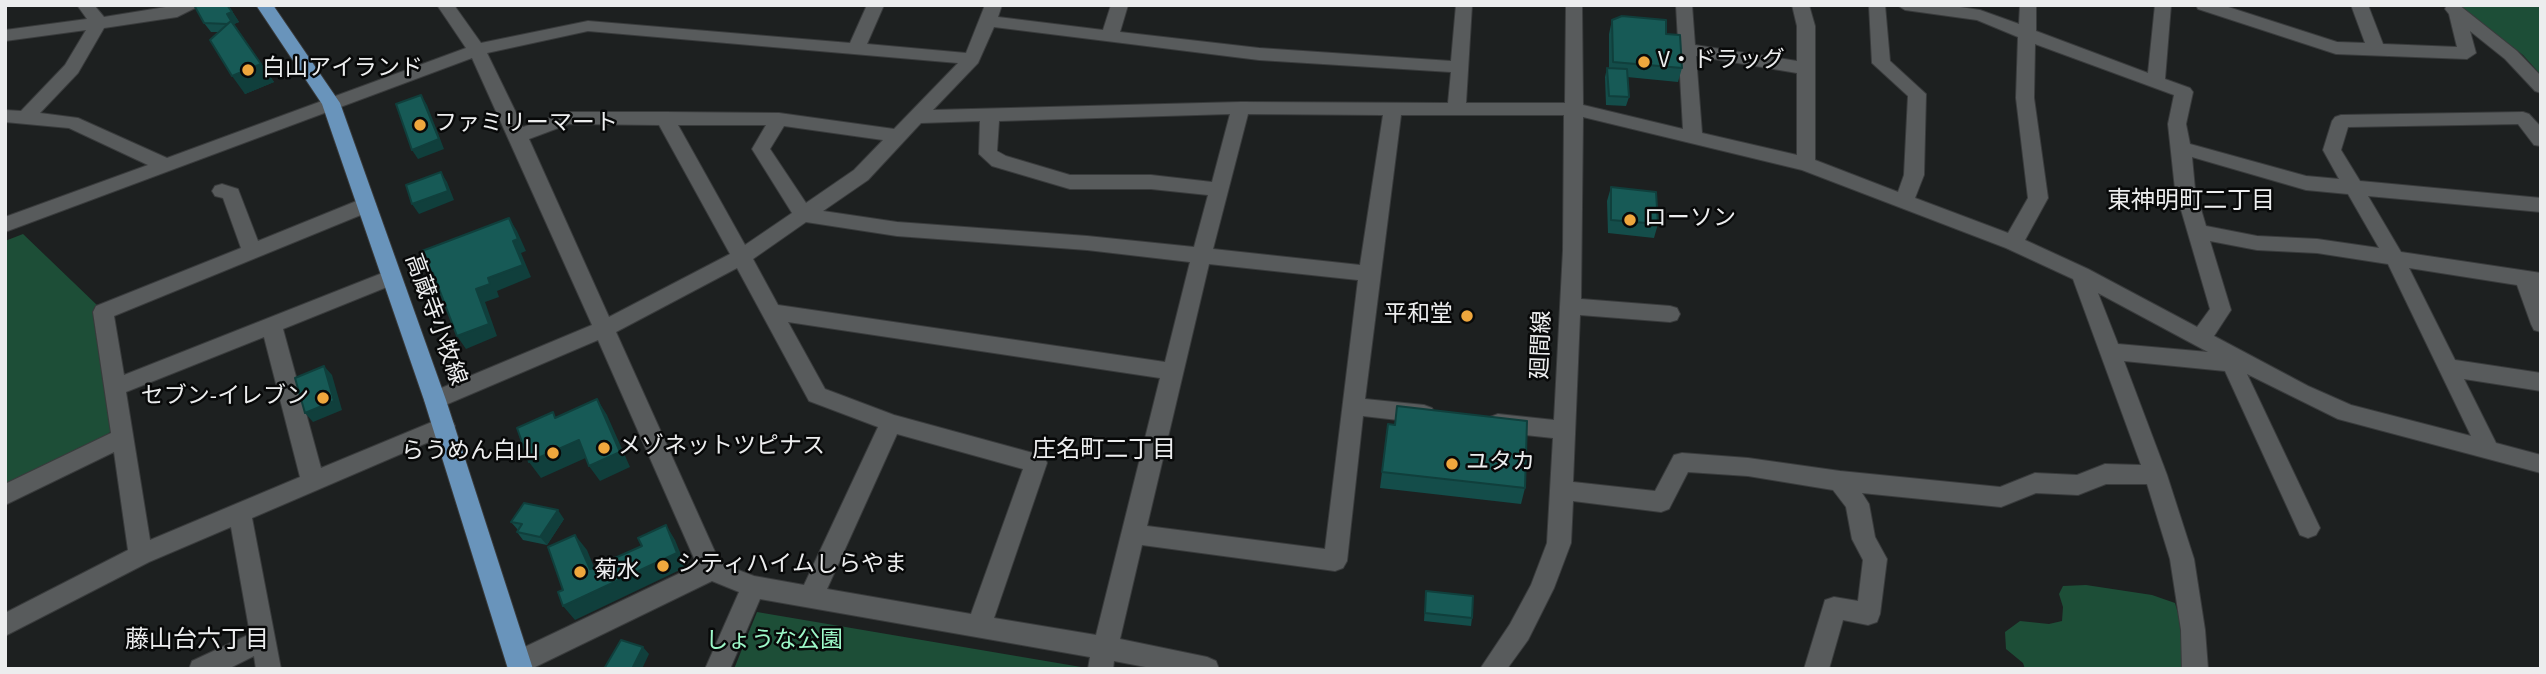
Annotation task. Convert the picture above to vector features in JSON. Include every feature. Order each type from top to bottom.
[{"type":"main road","name":"高蔵寺小牧線","points":[[264,5],[331,103],[390,278],[435,400],[520,665]]},
{"type":"street","points":[[85,5],[99,22]]},
{"type":"street","points":[[5,36],[177,12],[192,5]]},
{"type":"street","points":[[588,26],[593,5]]},
{"type":"street","points":[[856,49],[876,5]]},
{"type":"street","points":[[1110,36],[1120,5]]},
{"type":"street","points":[[1457,107],[1464,5]]},
{"type":"street","name":"廻間線","points":[[1492,669],[1519,632],[1542,588],[1559,543],[1570,306],[1574,5]]},
{"type":"street","points":[[1684,5],[1693,136]]},
{"type":"street","points":[[1800,5],[1807,26],[1806,164]]},
{"type":"street","points":[[1877,5],[1881,63],[1917,94],[1914,175],[1904,201]]},
{"type":"street","points":[[1905,5],[1980,15],[2185,92],[2177,124],[2185,189],[2221,310],[2200,338]]},
{"type":"street","points":[[2013,243],[2038,198],[2025,98],[2028,5]]},
{"type":"street","points":[[2155,81],[2163,5]]},
{"type":"street","points":[[2204,5],[2336,48],[2467,53],[2453,9]]},
{"type":"street","points":[[2359,5],[2376,49]]},
{"type":"street","points":[[447,6],[477,50],[518,136],[711,570],[753,587],[979,626],[1102,658],[1184,662],[1207,669]]},
{"type":"street","points":[[2453,9],[2511,55],[2541,87]]},
{"type":"street","points":[[435,400],[604,330],[743,256],[861,176],[972,59],[991,13],[1110,36],[1259,54],[1460,67]]},
{"type":"street","points":[[26,117],[72,69],[99,22]]},
{"type":"street","points":[[5,225],[477,50],[588,26],[972,59]]},
{"type":"street","points":[[1687,50],[1805,68]]},
{"type":"street","points":[[1133,534],[1335,561],[1352,406],[1393,107]]},
{"type":"street","points":[[917,117],[1241,108],[1573,109],[1806,164],[2013,243],[2081,274],[2200,338],[2235,361],[2346,413],[2541,464]]},
{"type":"street","points":[[1102,658],[1201,257],[1241,108]]},
{"type":"street","points":[[990,115],[988,154],[999,161],[1070,182],[1151,181],[1219,190]]},
{"type":"street","points":[[5,116],[72,122],[164,165]]},
{"type":"street","points":[[518,136],[567,118],[779,119],[899,136]]},
{"type":"street","points":[[665,118],[817,395],[891,423],[1036,463],[979,626]]},
{"type":"street","points":[[2488,449],[2394,257],[2332,150],[2341,121],[2523,118],[2541,140]]},
{"type":"street","points":[[779,119],[761,149],[803,215],[897,229],[1087,243],[1369,274]]},
{"type":"street","points":[[2182,148],[2306,183],[2541,205]]},
{"type":"street","points":[[222,191],[231,194],[253,251]]},
{"type":"street","points":[[141,555],[103,312],[366,205]]},
{"type":"street","points":[[2196,231],[2257,243],[2317,246],[2533,280],[2541,324]]},
{"type":"street","points":[[2081,274],[2156,475],[2182,559],[2193,630],[2195,669]]},
{"type":"street","points":[[113,388],[390,278]]},
{"type":"street","points":[[1570,306],[1670,314]]},
{"type":"street","points":[[773,312],[1174,372]]},
{"type":"street","points":[[271,325],[313,482]]},
{"type":"street","points":[[2112,352],[2235,361]]},
{"type":"street","points":[[2235,361],[2308,528]]},
{"type":"street","points":[[2450,368],[2541,382]]},
{"type":"street","points":[[1352,406],[1444,416]]},
{"type":"street","points":[[1483,421],[1565,430]]},
{"type":"street","points":[[811,597],[891,423]]},
{"type":"street","points":[[5,625],[141,555],[240,515],[443,426]]},
{"type":"street","points":[[5,495],[122,438]]},
{"type":"street","points":[[1562,490],[1661,502],[1682,462],[1748,467],[1840,481],[2001,497],[2035,482],[2078,485],[2105,474],[2156,475]]},
{"type":"street","points":[[1816,669],[1834,608],[1868,614],[1875,559],[1864,539],[1857,504],[1840,481]]},
{"type":"street","points":[[240,515],[269,669]]},
{"type":"street","points":[[520,665],[711,570]]},
{"type":"street","points":[[717,669],[753,587]]},
{"type":"street","points":[[201,669],[262,640]]},
{"type":"green space","points":[[2457,5],[2541,5],[2541,75],[2523,55]]},
{"type":"green space","points":[[23,234],[99,307],[93,315],[111,431],[104,439],[5,488],[5,241]]},
{"type":"green space","points":[[2086,585],[2152,595],[2175,603],[2182,627],[2186,669],[2025,669],[2023,663],[2006,649],[2005,632],[2020,621],[2049,624],[2062,621],[2063,607],[2059,594],[2063,586]]},
{"type":"green space","name":"しょうな公園","points":[[757,612],[1087,668],[734,669]]},
{"type":"building","points":[[194,5],[227,5],[232,12],[227,14],[233,24],[231,21],[227,24],[204,23]]},
{"type":"building","name":"V・ドラッグ","points":[[1622,16],[1666,20],[1666,34],[1680,35],[1682,68],[1613,62],[1612,20]]},
{"type":"building","points":[[231,21],[261,64],[232,76],[210,40]]},
{"type":"building","points":[[1607,68],[1627,69],[1629,97],[1609,96]]},
{"type":"building","name":"ファミリーマート","points":[[421,95],[439,139],[412,150],[396,104]]},
{"type":"building","points":[[441,172],[448,191],[412,204],[406,185]]},
{"type":"building","points":[[1611,187],[1656,192],[1658,224],[1611,220]]},
{"type":"building","points":[[509,218],[518,239],[513,241],[523,265],[488,278],[490,284],[476,289],[489,324],[457,336],[433,273],[429,274],[422,251]]},
{"type":"building","points":[[324,366],[334,401],[305,413],[295,378]]},
{"type":"building","points":[[597,399],[620,452],[589,466],[579,440],[529,462],[517,428],[553,412],[555,418]]},
{"type":"building","name":"ユタカ","points":[[1397,406],[1527,421],[1525,488],[1382,472],[1388,424],[1395,425]]},
{"type":"building","points":[[524,503],[558,510],[540,537],[517,532],[522,524],[511,522]]},
{"type":"building","points":[[666,525],[677,553],[563,606],[558,592],[563,590],[548,547],[575,535],[590,569],[642,546],[638,538]]},
{"type":"building","points":[[1426,591],[1473,596],[1472,618],[1425,613]]},
{"type":"building","points":[[621,640],[643,647],[633,667],[639,669],[604,669]]},
{"type":"place","name":"V・ドラッグ","points":[[1644,62]]},
{"type":"place","name":"白山アイランド","points":[[248,70]]},
{"type":"place","name":"ファミリーマート","points":[[420,125]]},
{"type":"place","name":"ローソン","points":[[1630,220]]},
{"type":"place","name":"平和堂","points":[[1467,316]]},
{"type":"place","name":"セブン-イレブン","points":[[323,398]]},
{"type":"place","name":"メゾネットツピナス","points":[[604,448]]},
{"type":"place","name":"らうめん白山","points":[[553,453]]},
{"type":"place","name":"ユタカ","points":[[1452,464]]},
{"type":"place","name":"シティハイムしらやま","points":[[663,566]]},
{"type":"place","name":"菊水","points":[[580,572]]},
{"type":"district","name":"東神明町二丁目","points":[[2191,203]]},
{"type":"district","name":"庄名町二丁目","points":[[1104,452]]},
{"type":"district","name":"藤山台六丁目","points":[[197,642]]}]
